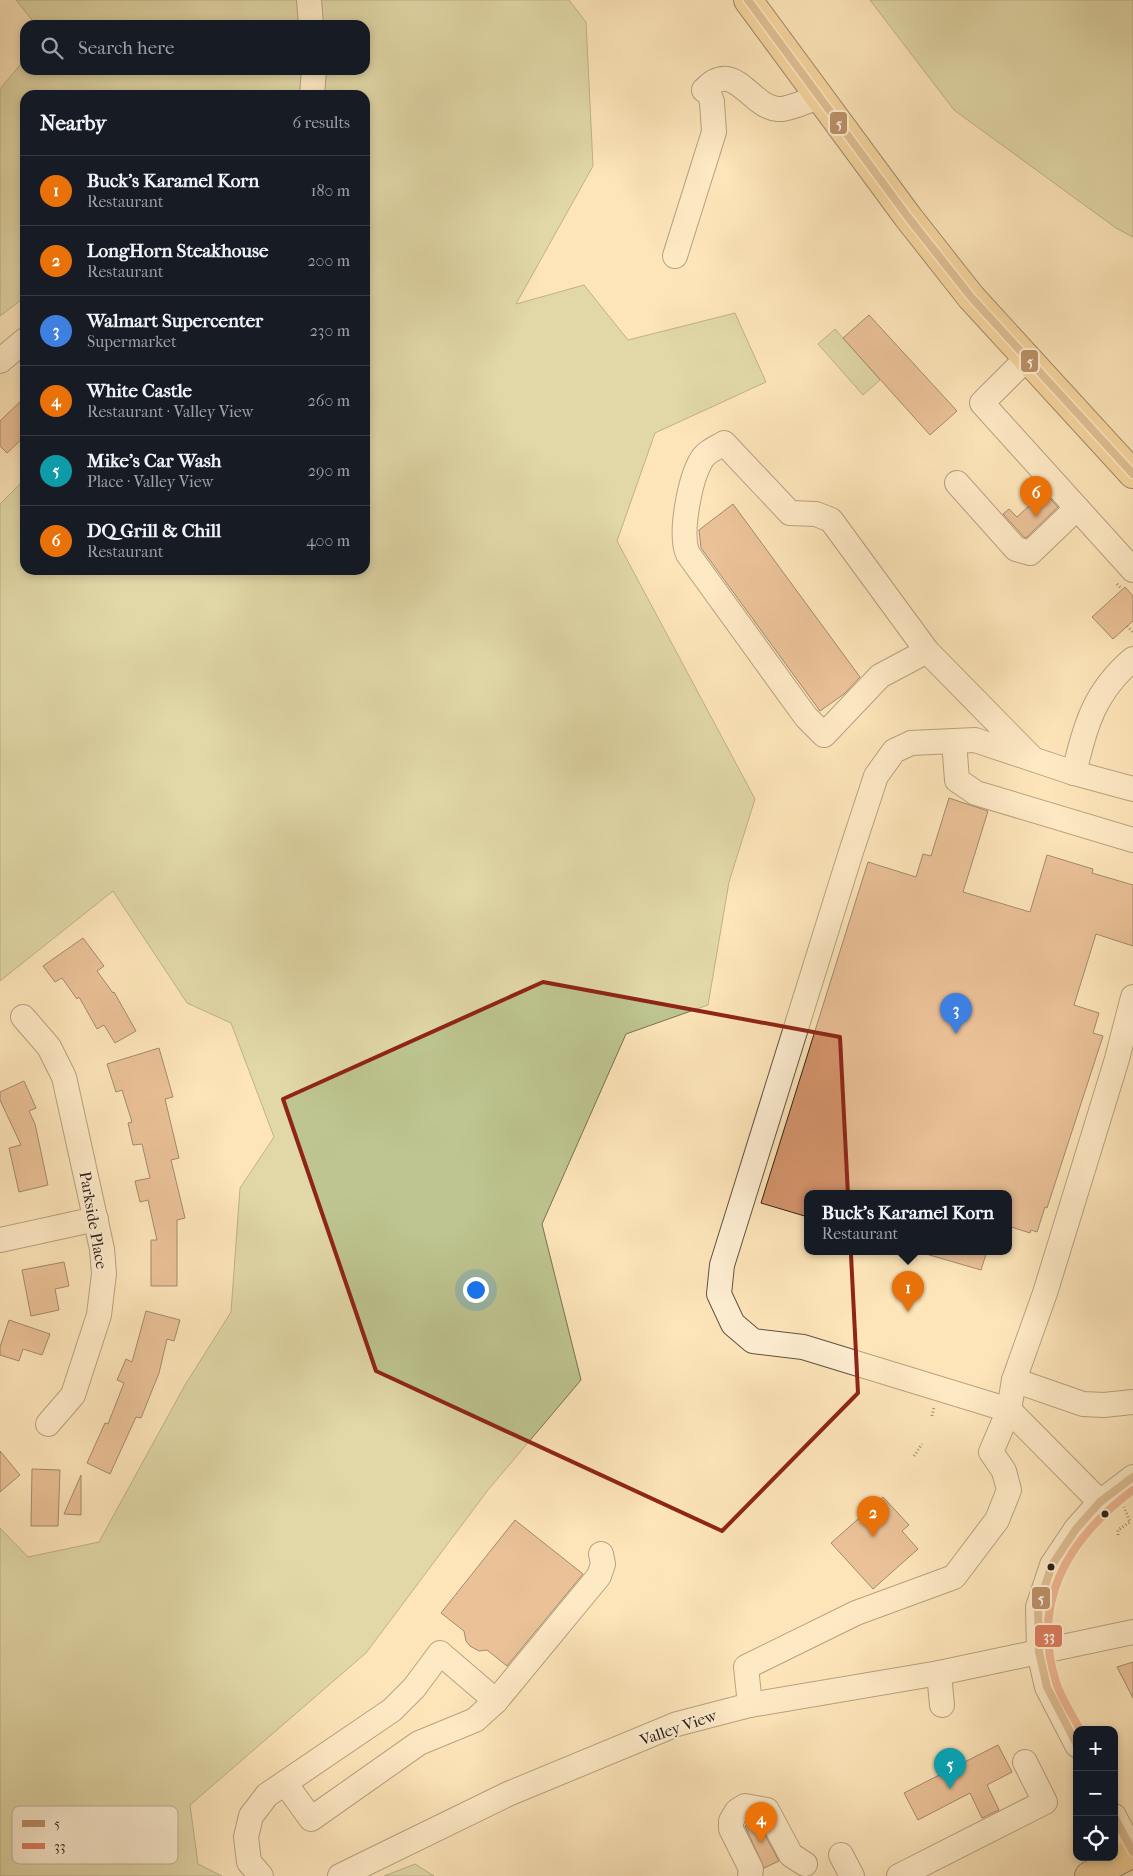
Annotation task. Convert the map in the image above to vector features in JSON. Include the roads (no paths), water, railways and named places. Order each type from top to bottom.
[{"type":"main road","points":[[748,0],[908,217],[971,297],[1133,474]]},
{"type":"main road","points":[[1089,1876],[1133,1852]]},
{"type":"street","points":[[309,0],[311,20]]},
{"type":"street","points":[[312,90],[314,75]]},
{"type":"street","points":[[675,256],[714,132],[712,102],[706,89],[713,82],[726,79],[738,83],[764,104],[778,109],[819,97]]},
{"type":"street","points":[[0,361],[20,344]]},
{"type":"street","points":[[1026,359],[982,403],[1077,508],[1124,581]]},
{"type":"street","points":[[927,651],[880,676],[824,735],[806,717],[688,554],[684,545],[684,532],[693,483],[702,458],[724,442],[790,513],[816,514],[831,520],[927,651],[1033,759]]},
{"type":"street","points":[[957,483],[1016,549],[1030,552],[1077,508]]},
{"type":"street","points":[[1074,773],[1082,738],[1101,694],[1114,676],[1133,659]]},
{"type":"street","points":[[1100,1502],[1009,1410],[803,1347],[753,1341],[733,1324],[719,1294],[722,1265],[876,776],[894,751],[911,743],[975,740],[1074,773],[1133,789]]},
{"type":"street","points":[[954,741],[957,780],[976,793],[1133,840]]},
{"type":"street","points":[[750,1705],[746,1667],[856,1613],[954,1577],[997,1520],[1009,1490],[1004,1471],[991,1452],[1009,1410],[1014,1380],[1045,1293],[1117,1059],[1133,997]]},
{"type":"street","name":"Parkside Place","points":[[23,1017],[49,1047],[64,1077],[102,1248],[104,1274],[99,1315],[73,1395],[48,1424]]},
{"type":"street","points":[[0,1240],[96,1219]]},
{"type":"street","points":[[1014,1380],[1030,1383],[1084,1404],[1104,1405],[1133,1402]]},
{"type":"street","points":[[1073,1737],[1047,1687],[1039,1652],[1038,1607],[1052,1565],[1076,1529],[1100,1502],[1133,1477]]},
{"type":"street","points":[[276,1789],[311,1819],[419,1742],[475,1720],[496,1701],[599,1576],[603,1564],[601,1554]]},
{"type":"street","name":"Valley View","points":[[340,1876],[508,1794],[668,1727],[750,1705],[939,1672],[1133,1632]]},
{"type":"street","points":[[261,1876],[249,1862],[246,1837],[251,1816],[276,1789],[392,1710],[414,1688],[440,1654],[496,1701]]},
{"type":"street","points":[[939,1672],[942,1705]]},
{"type":"street","points":[[899,1876],[1045,1802],[1025,1762]]},
{"type":"street","points":[[750,1876],[752,1869],[731,1829],[731,1821],[737,1811],[745,1806],[767,1810],[791,1855],[805,1864]]},
{"type":"street","points":[[1118,1824],[1133,1852]]},
{"type":"street","points":[[841,1855],[852,1876]]},
{"type":"place","name":"DQ Grill & Chill","points":[[1036,517]]},
{"type":"place","name":"Walmart Supercenter","points":[[956,1034]]},
{"type":"place","name":"Buck's Karamel Korn","points":[[908,1312]]},
{"type":"place","name":"LongHorn Steakhouse","points":[[873,1537]]},
{"type":"place","name":"Mike's Car Wash","points":[[950,1789]]},
{"type":"place","name":"White Castle","points":[[761,1843]]}]
